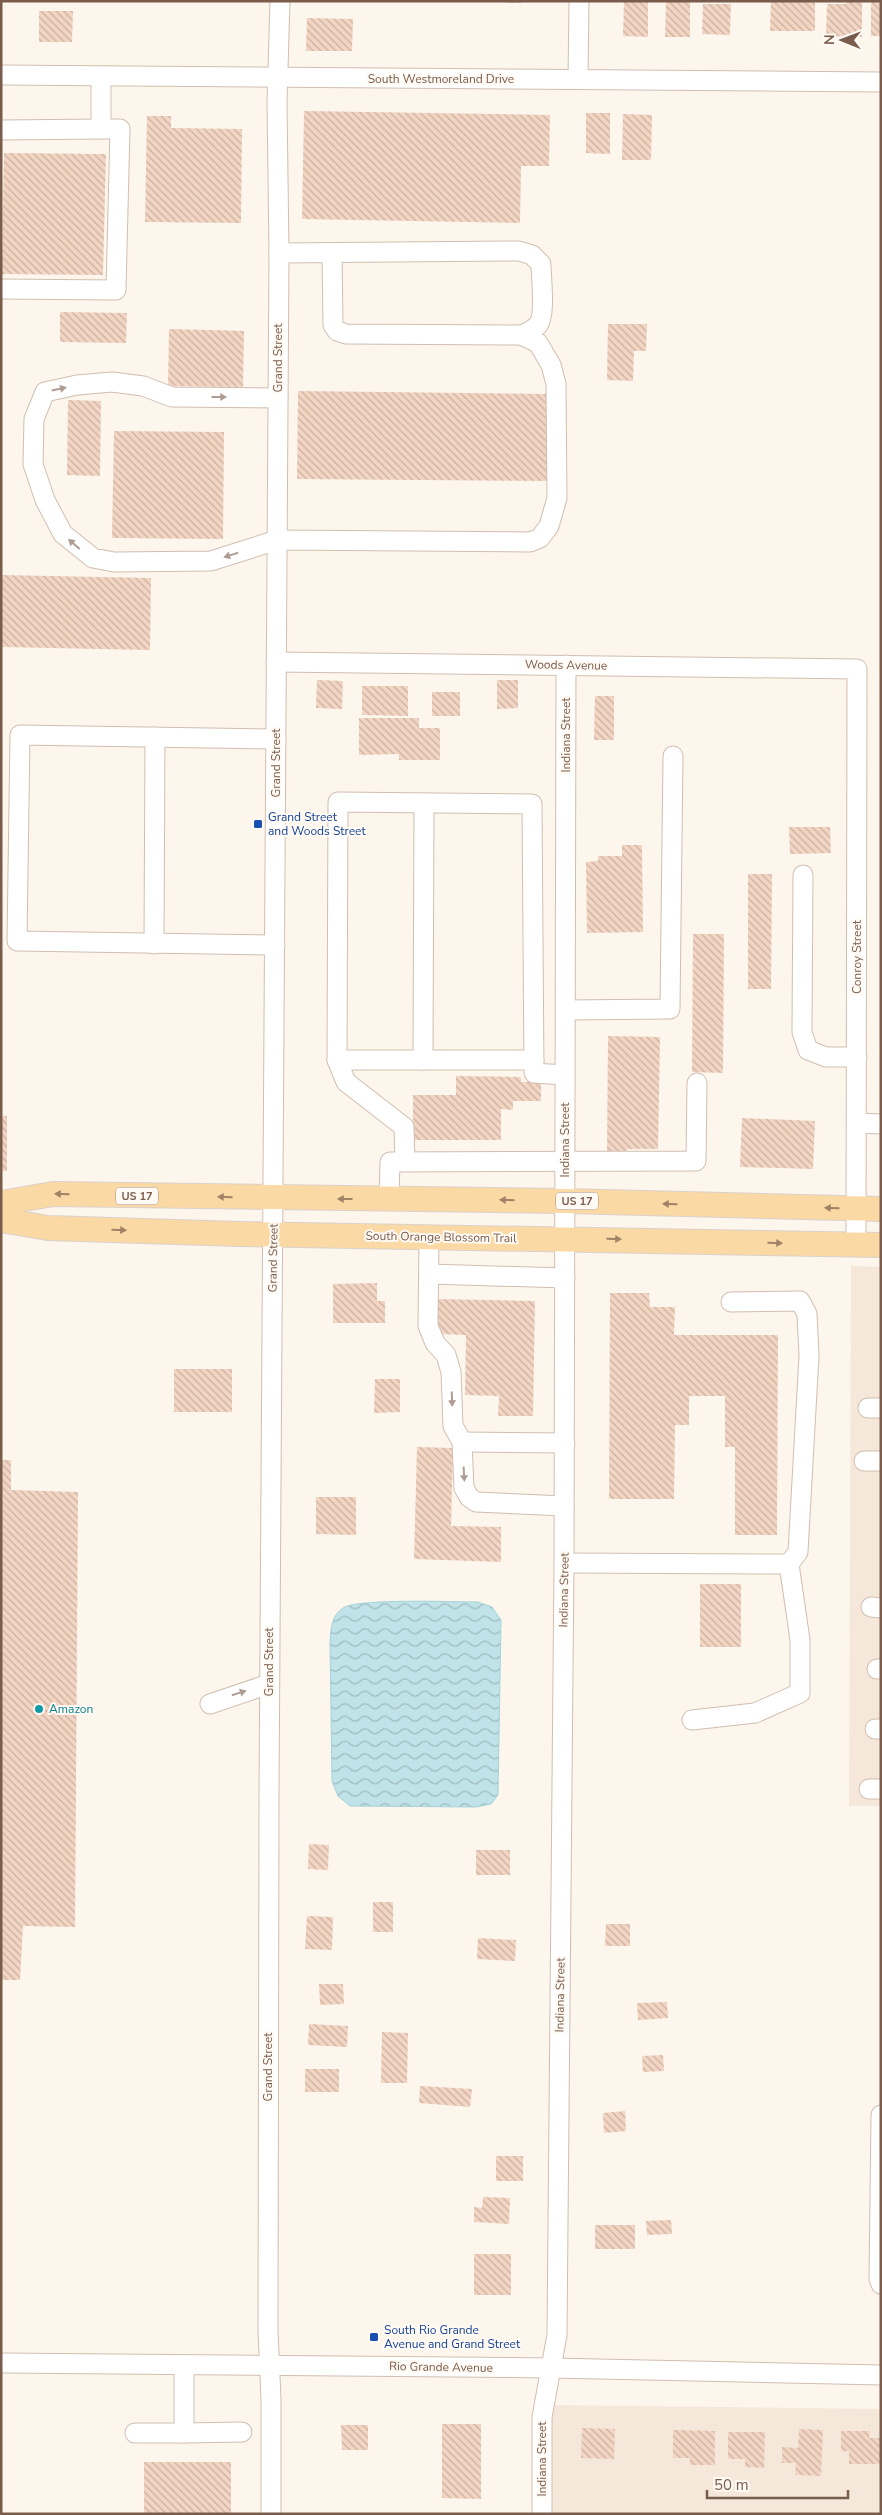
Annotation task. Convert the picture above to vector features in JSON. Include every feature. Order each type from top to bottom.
[{"type":"main road","name":"US 17","points":[[1,1202],[53,1194],[565,1201],[881,1210]]},
{"type":"main road","name":"South Orange Blossom Trail","points":[[1,1220],[48,1228],[272,1235],[881,1245]]},
{"type":"street","name":"Grand Street","points":[[271,2514],[269,2365],[269,1684],[280,1]]},
{"type":"street","points":[[578,79],[579,1]]},
{"type":"street","name":"South Westmoreland Drive","points":[[1,75],[881,82]]},
{"type":"street","points":[[101,76],[101,129]]},
{"type":"street","points":[[1,130],[120,129],[116,290],[1,289]]},
{"type":"street","points":[[279,253],[519,251],[532,255],[541,264],[542,311],[539,324],[521,335],[346,334],[337,331],[333,325],[332,253]]},
{"type":"street","points":[[278,398],[172,398],[143,386],[112,382],[77,385],[45,392],[34,419],[33,464],[45,500],[64,534],[93,558],[114,562],[211,561],[277,540],[530,542],[540,538],[549,526],[557,498],[556,384],[550,365],[538,343],[521,335]]},
{"type":"street","name":"Woods Avenue","points":[[276,662],[857,669]]},
{"type":"street","name":"Indiana Street","points":[[542,2514],[542,2417],[557,2334],[565,1443],[566,665]]},
{"type":"street","name":"Conroy Street","points":[[856,1244],[857,669]]},
{"type":"street","points":[[275,945],[17,941],[20,735],[276,739]]},
{"type":"street","points":[[154,944],[155,737]]},
{"type":"street","points":[[566,1010],[670,1009],[673,756]]},
{"type":"street","points":[[405,1161],[404,1127],[346,1082],[337,1060],[338,802],[532,804],[534,1073],[565,1075]]},
{"type":"street","points":[[423,1060],[424,803]]},
{"type":"street","points":[[803,875],[802,1032],[808,1050],[826,1058],[856,1057]]},
{"type":"street","points":[[337,1060],[534,1060]]},
{"type":"street","points":[[388,1199],[390,1162],[696,1161],[697,1084]]},
{"type":"street","points":[[857,1123],[881,1124]]},
{"type":"street","points":[[429,1237],[428,1326],[435,1343],[446,1355],[451,1372],[453,1426],[462,1442],[464,1488],[476,1502],[564,1506]]},
{"type":"street","points":[[429,1274],[565,1278]]},
{"type":"street","points":[[692,1720],[755,1713],[800,1693],[800,1640],[789,1564],[798,1552],[809,1356],[807,1314],[800,1301],[731,1302]]},
{"type":"street","points":[[462,1442],[565,1443]]},
{"type":"street","points":[[564,1563],[789,1564]]},
{"type":"street","points":[[210,1704],[269,1684]]},
{"type":"street","points":[[881,2115],[878,2280],[881,2284]]},
{"type":"street","name":"Rio Grande Avenue","points":[[1,2363],[552,2368],[881,2375]]},
{"type":"street","points":[[184,2365],[184,2433]]},
{"type":"street","points":[[136,2433],[242,2432]]},
{"type":"shaded area","points":[[851,1266],[881,1267],[881,1806],[849,1806]]},
{"type":"shaded area","points":[[547,2405],[881,2409],[881,2514],[545,2514]]},
{"type":"water","points":[[407,1601],[478,1602],[492,1607],[501,1620],[498,1795],[491,1804],[476,1807],[350,1806],[338,1796],[332,1781],[330,1642],[332,1623],[336,1615],[343,1608],[367,1603]]},
{"type":"building","points":[[506,1],[521,1],[521,3],[506,3]]},
{"type":"building","points":[[624,1],[648,1],[648,37],[623,36]]},
{"type":"building","points":[[666,1],[690,1],[690,37],[665,37]]},
{"type":"building","points":[[846,1],[862,1],[862,37],[826,36],[827,4],[846,4]]},
{"type":"building","points":[[871,1],[881,1],[881,36],[871,36]]},
{"type":"building","points":[[771,2],[815,2],[815,31],[770,31]]},
{"type":"building","points":[[703,4],[731,4],[730,35],[702,34]]},
{"type":"building","points":[[39,11],[73,11],[72,42],[39,42]]},
{"type":"building","points":[[307,18],[353,19],[352,51],[306,51]]},
{"type":"building","points":[[304,111],[550,115],[549,166],[521,166],[520,223],[302,219]]},
{"type":"building","points":[[586,113],[610,113],[610,154],[586,153]]},
{"type":"building","points":[[623,114],[652,115],[651,160],[622,160]]},
{"type":"building","points":[[147,116],[171,116],[171,128],[242,129],[241,223],[145,222]]},
{"type":"building","points":[[4,153],[106,154],[103,275],[2,274]]},
{"type":"building","points":[[60,312],[127,313],[126,343],[60,342]]},
{"type":"building","points":[[608,324],[647,324],[646,351],[634,351],[633,381],[607,380]]},
{"type":"building","points":[[169,329],[244,331],[243,387],[168,386]]},
{"type":"building","points":[[298,391],[550,394],[549,481],[297,479]]},
{"type":"building","points":[[68,400],[101,401],[100,476],[67,475]]},
{"type":"building","points":[[114,431],[224,432],[223,539],[112,538]]},
{"type":"building","points":[[1,575],[151,578],[150,650],[1,647]]},
{"type":"building","points":[[317,680],[343,681],[342,709],[316,708]]},
{"type":"building","points":[[497,680],[518,680],[518,708],[497,709]]},
{"type":"building","points":[[362,686],[408,686],[408,716],[362,715]]},
{"type":"building","points":[[432,692],[460,692],[460,716],[432,716]]},
{"type":"building","points":[[595,696],[614,696],[614,740],[594,740]]},
{"type":"building","points":[[359,718],[419,718],[419,728],[440,728],[440,760],[399,760],[399,754],[359,755]]},
{"type":"building","points":[[789,827],[830,827],[831,853],[790,854]]},
{"type":"building","points":[[622,845],[642,845],[643,932],[587,933],[586,862],[598,861],[598,856],[622,856]]},
{"type":"building","points":[[748,874],[772,874],[771,989],[748,989]]},
{"type":"building","points":[[693,934],[724,934],[723,1073],[692,1072]]},
{"type":"building","points":[[608,1036],[660,1037],[658,1149],[627,1149],[626,1155],[607,1155]]},
{"type":"building","points":[[456,1076],[521,1077],[521,1082],[541,1082],[541,1101],[513,1101],[513,1110],[501,1109],[501,1140],[413,1140],[413,1095],[456,1095]]},
{"type":"building","points":[[1,1116],[7,1116],[7,1171],[1,1171]]},
{"type":"building","points":[[742,1118],[815,1121],[813,1169],[740,1167]]},
{"type":"building","points":[[377,1283],[377,1301],[385,1301],[385,1323],[333,1323],[333,1284]]},
{"type":"building","points":[[610,1293],[649,1293],[650,1307],[675,1307],[674,1335],[778,1335],[777,1535],[735,1535],[735,1447],[725,1447],[725,1396],[689,1396],[689,1425],[675,1425],[674,1499],[609,1499]]},
{"type":"building","points":[[438,1299],[535,1301],[533,1416],[498,1416],[499,1396],[465,1395],[466,1335],[438,1334]]},
{"type":"building","points":[[174,1369],[232,1369],[232,1412],[174,1412]]},
{"type":"building","points":[[375,1379],[400,1379],[400,1412],[374,1413]]},
{"type":"building","points":[[417,1447],[453,1448],[451,1526],[501,1527],[501,1562],[414,1559]]},
{"type":"building","name":"Amazon","points":[[1,1460],[11,1460],[11,1490],[78,1492],[75,1927],[23,1926],[20,1980],[1,1980]]},
{"type":"building","points":[[316,1497],[356,1497],[356,1535],[316,1534]]},
{"type":"building","points":[[700,1584],[741,1584],[741,1647],[700,1647]]},
{"type":"building","points":[[309,1844],[329,1845],[328,1870],[308,1869]]},
{"type":"building","points":[[476,1850],[510,1850],[510,1875],[476,1875]]},
{"type":"building","points":[[373,1902],[393,1902],[393,1932],[373,1932]]},
{"type":"building","points":[[307,1916],[333,1917],[332,1950],[305,1949]]},
{"type":"building","points":[[606,1924],[630,1924],[630,1946],[605,1946]]},
{"type":"building","points":[[478,1938],[516,1940],[515,1961],[477,1959]]},
{"type":"building","points":[[319,1984],[343,1984],[344,2004],[320,2005]]},
{"type":"building","points":[[667,2002],[668,2018],[638,2020],[637,2003]]},
{"type":"building","points":[[309,2024],[348,2026],[347,2047],[308,2045]]},
{"type":"building","points":[[382,2032],[408,2033],[407,2083],[381,2083]]},
{"type":"building","points":[[663,2055],[664,2071],[643,2072],[642,2056]]},
{"type":"building","points":[[305,2069],[339,2069],[339,2092],[305,2092]]},
{"type":"building","points":[[420,2086],[472,2089],[470,2107],[419,2103]]},
{"type":"building","points":[[625,2111],[626,2131],[604,2133],[603,2113]]},
{"type":"building","points":[[496,2156],[523,2156],[523,2181],[496,2181]]},
{"type":"building","points":[[483,2197],[510,2198],[509,2224],[474,2222],[474,2207],[482,2208]]},
{"type":"building","points":[[671,2220],[672,2234],[647,2235],[646,2221]]},
{"type":"building","points":[[595,2225],[635,2225],[635,2249],[595,2249]]},
{"type":"building","points":[[474,2254],[511,2254],[511,2295],[474,2295]]},
{"type":"building","points":[[442,2424],[481,2424],[481,2499],[442,2498]]},
{"type":"building","points":[[341,2425],[368,2425],[368,2450],[342,2450]]},
{"type":"building","points":[[582,2428],[615,2429],[614,2459],[581,2458]]},
{"type":"building","points":[[799,2429],[823,2430],[821,2476],[795,2475],[796,2463],[782,2463],[782,2447],[798,2448]]},
{"type":"building","points":[[673,2430],[715,2431],[715,2465],[690,2465],[690,2458],[673,2458]]},
{"type":"building","points":[[841,2431],[870,2431],[869,2438],[881,2438],[881,2464],[849,2464],[849,2451],[841,2451]]},
{"type":"building","points":[[728,2432],[765,2432],[764,2468],[745,2467],[745,2459],[728,2459]]},
{"type":"building","points":[[144,2462],[231,2462],[231,2514],[144,2514]]},
{"type":"place","name":"Grand Street and Woods Street","points":[[258,824]]},
{"type":"place","name":"Amazon","points":[[39,1709]]},
{"type":"place","name":"South Rio Grande Avenue and Grand Street","points":[[374,2337]]}]
